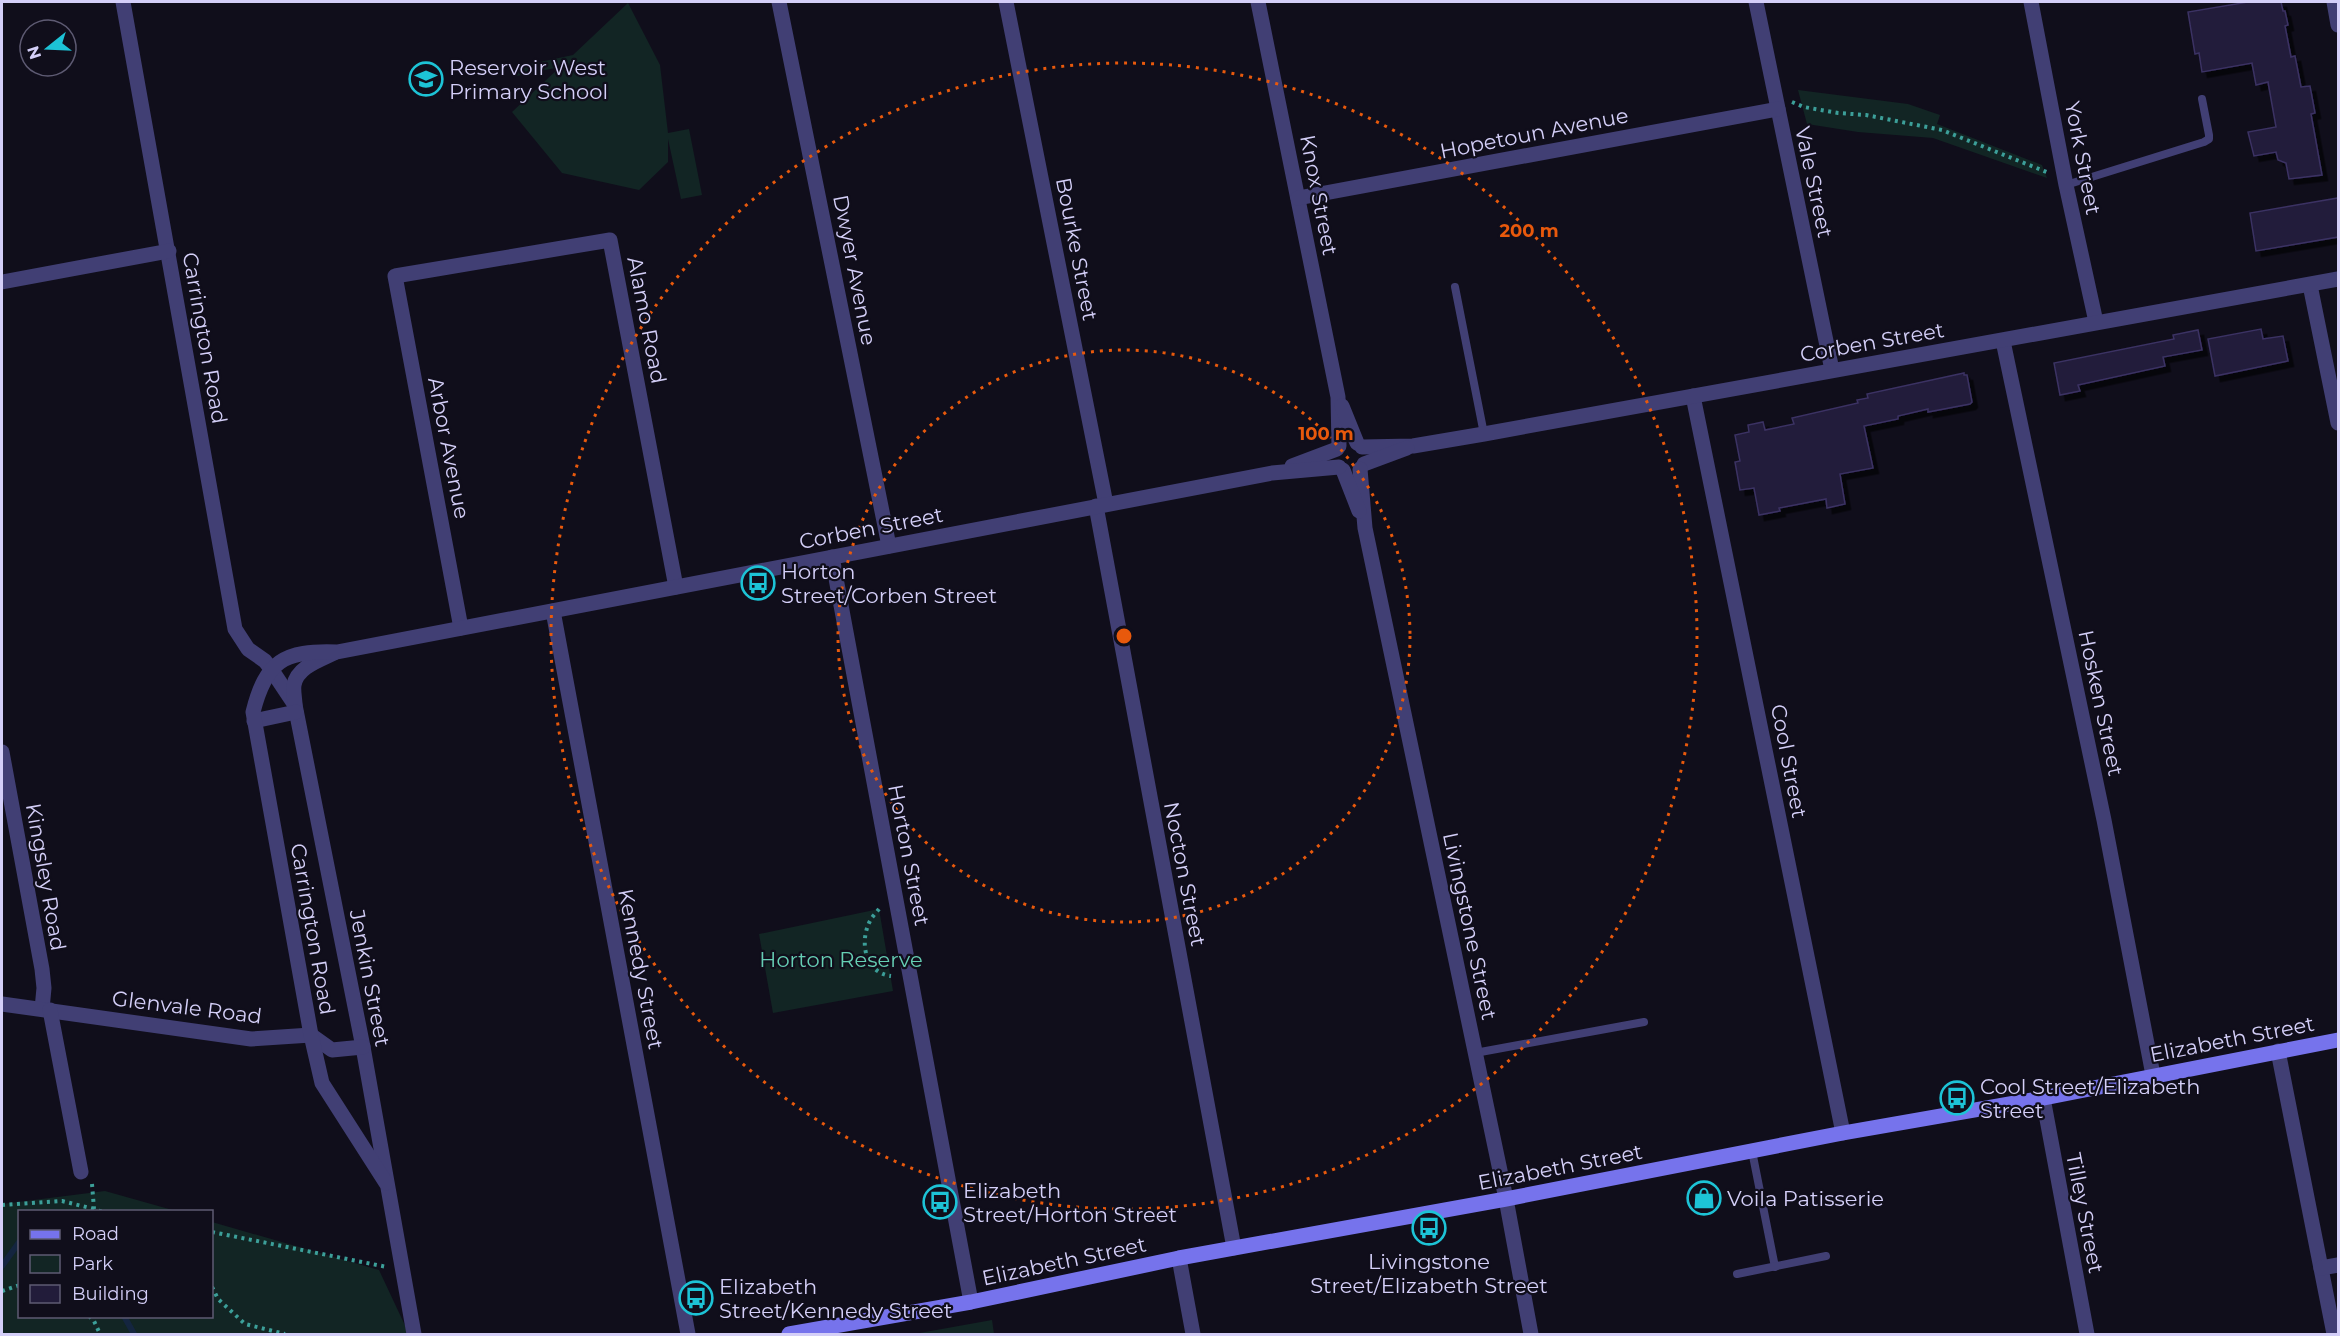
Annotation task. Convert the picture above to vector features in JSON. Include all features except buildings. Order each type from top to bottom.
[{"type":"street","name":"Carrington Road","points":[[123,2],[235,629],[248,649],[272,669],[296,708]]},
{"type":"street","name":"Dwyer Avenue","points":[[779,2],[889,546]]},
{"type":"street","name":"Bourke Street","points":[[1006,2],[1101,505]]},
{"type":"street","name":"Knox Street","points":[[1258,2],[1338,398],[1338,448]]},
{"type":"street","name":"Vale Street","points":[[1756,2],[1832,370]]},
{"type":"street","name":"York Street","points":[[2031,2],[2096,322]]},
{"type":"street","points":[[2334,2],[2338,25]]},
{"type":"street","name":"Hopetoun Avenue","points":[[1298,198],[1777,102]]},
{"type":"street","name":"Alamo Road","points":[[395,276],[610,240],[676,587]]},
{"type":"street","points":[[2,282],[169,251]]},
{"type":"street","name":"Arbor Avenue","points":[[395,276],[461,628]]},
{"type":"street","name":"Corben Street","points":[[1359,445],[1413,446],[1484,434],[2338,279]]},
{"type":"street","points":[[2310,285],[2338,423]]},
{"type":"street","name":"Hosken Street","points":[[2003,341],[2104,820],[2153,1076]]},
{"type":"street","name":"Cool Street","points":[[1693,396],[1843,1133]]},
{"type":"street","name":"Knox Street","points":[[1338,398],[1359,445]]},
{"type":"street","points":[[1347,442],[1359,445],[1366,455],[1362,466],[1352,472],[1341,469],[1335,458],[1338,448],[1347,442]]},
{"type":"street","name":"Corben Street","points":[[1362,466],[1413,446]]},
{"type":"street","name":"Corben Street","points":[[1272,473],[1338,448]]},
{"type":"street","name":"Livingstone Street","points":[[1362,466],[1365,528],[1506,1199],[1531,1335]]},
{"type":"street","name":"Corben Street","points":[[337,652],[1272,473],[1341,469]]},
{"type":"street","name":"Livingstone Street","points":[[1341,469],[1365,528]]},
{"type":"street","name":"Nocton Street","points":[[1101,505],[1234,1248]]},
{"type":"street","name":"Horton Street","points":[[832,557],[971,1302]]},
{"type":"street","name":"Kennedy Street","points":[[553,611],[688,1335]]},
{"type":"street","points":[[272,669],[280,661],[294,656],[314,651],[337,652]]},
{"type":"street","name":"Jenkin Street","points":[[337,652],[313,664],[299,675],[294,685],[296,708],[363,1047],[414,1335]]},
{"type":"street","name":"Carrington Road","points":[[272,669],[259,688],[253,712],[311,1035],[322,1083],[386,1183]]},
{"type":"street","points":[[254,721],[296,708]]},
{"type":"street","name":"Kingsley Road","points":[[2,752],[42,969],[46,1010],[81,1172]]},
{"type":"street","name":"Glenvale Road","points":[[2,1004],[251,1039],[311,1035]]},
{"type":"street","points":[[311,1035],[332,1050],[363,1047]]},
{"type":"street","name":"Elizabeth Street","points":[[789,1335],[971,1302],[1179,1258],[1506,1199],[1843,1133],[2043,1098],[2338,1040]]},
{"type":"street","points":[[2278,1051],[2334,1335]]},
{"type":"street","name":"Tilley Street","points":[[2043,1098],[2082,1334]]},
{"type":"street","points":[[1179,1258],[1193,1335]]},
{"type":"street","points":[[2321,1268],[2338,1265]]},
{"type":"lane","points":[[2066,181],[2209,139],[2202,99]]},
{"type":"lane","points":[[1455,287],[1484,434]]},
{"type":"lane","points":[[1475,1053],[1644,1022]]},
{"type":"lane","points":[[1752,1151],[1775,1267]]},
{"type":"lane","points":[[1737,1274],[1826,1256]]},
{"type":"path","points":[[1777,102],[1838,113],[1866,114],[1942,129],[2066,181]]},
{"type":"path","points":[[879,909],[869,922],[865,949],[868,962],[876,971],[891,976]]},
{"type":"path","points":[[2,1205],[62,1201],[93,1209]]},
{"type":"path","points":[[213,1232],[404,1270]]},
{"type":"path","points":[[2,1291],[18,1286]]},
{"type":"path","points":[[213,1289],[218,1299],[245,1324],[285,1335]]},
{"type":"path","points":[[90,1318],[100,1335]]},
{"type":"green space","points":[[628,3],[660,65],[668,133],[689,129],[702,195],[681,199],[668,139],[668,162],[639,190],[562,173],[512,112],[560,67],[512,77],[511,68],[573,55]]},
{"type":"green space","points":[[1798,90],[1908,104],[1940,115],[1937,124],[2042,165],[2047,178],[1933,138],[1858,132],[1807,124]]},
{"type":"green space","name":"Horton Reserve","points":[[879,909],[893,991],[773,1013],[759,934]]},
{"type":"green space","points":[[105,1191],[172,1210],[18,1210],[18,1318],[213,1318],[213,1222],[379,1270],[409,1334],[2,1334],[2,1204]]},
{"type":"green space","points":[[992,1320],[994,1334],[914,1334]]},
{"type":"waterway","points":[[2,1266],[18,1244]]},
{"type":"waterway","points":[[125,1318],[134,1334]]},
{"type":"place","name":"Reservoir West Primary School","points":[[426,79]]},
{"type":"place","name":"Horton Street/Corben Street","points":[[758,583]]},
{"type":"place","name":"Cool Street/Elizabeth Street","points":[[1957,1098]]},
{"type":"place","name":"Voila Patisserie","points":[[1704,1198]]},
{"type":"place","name":"Elizabeth Street/Horton Street","points":[[940,1202]]},
{"type":"place","name":"Livingstone Street/Elizabeth Street","points":[[1429,1228]]},
{"type":"place","name":"Elizabeth Street/Kennedy Street","points":[[696,1298]]}]
